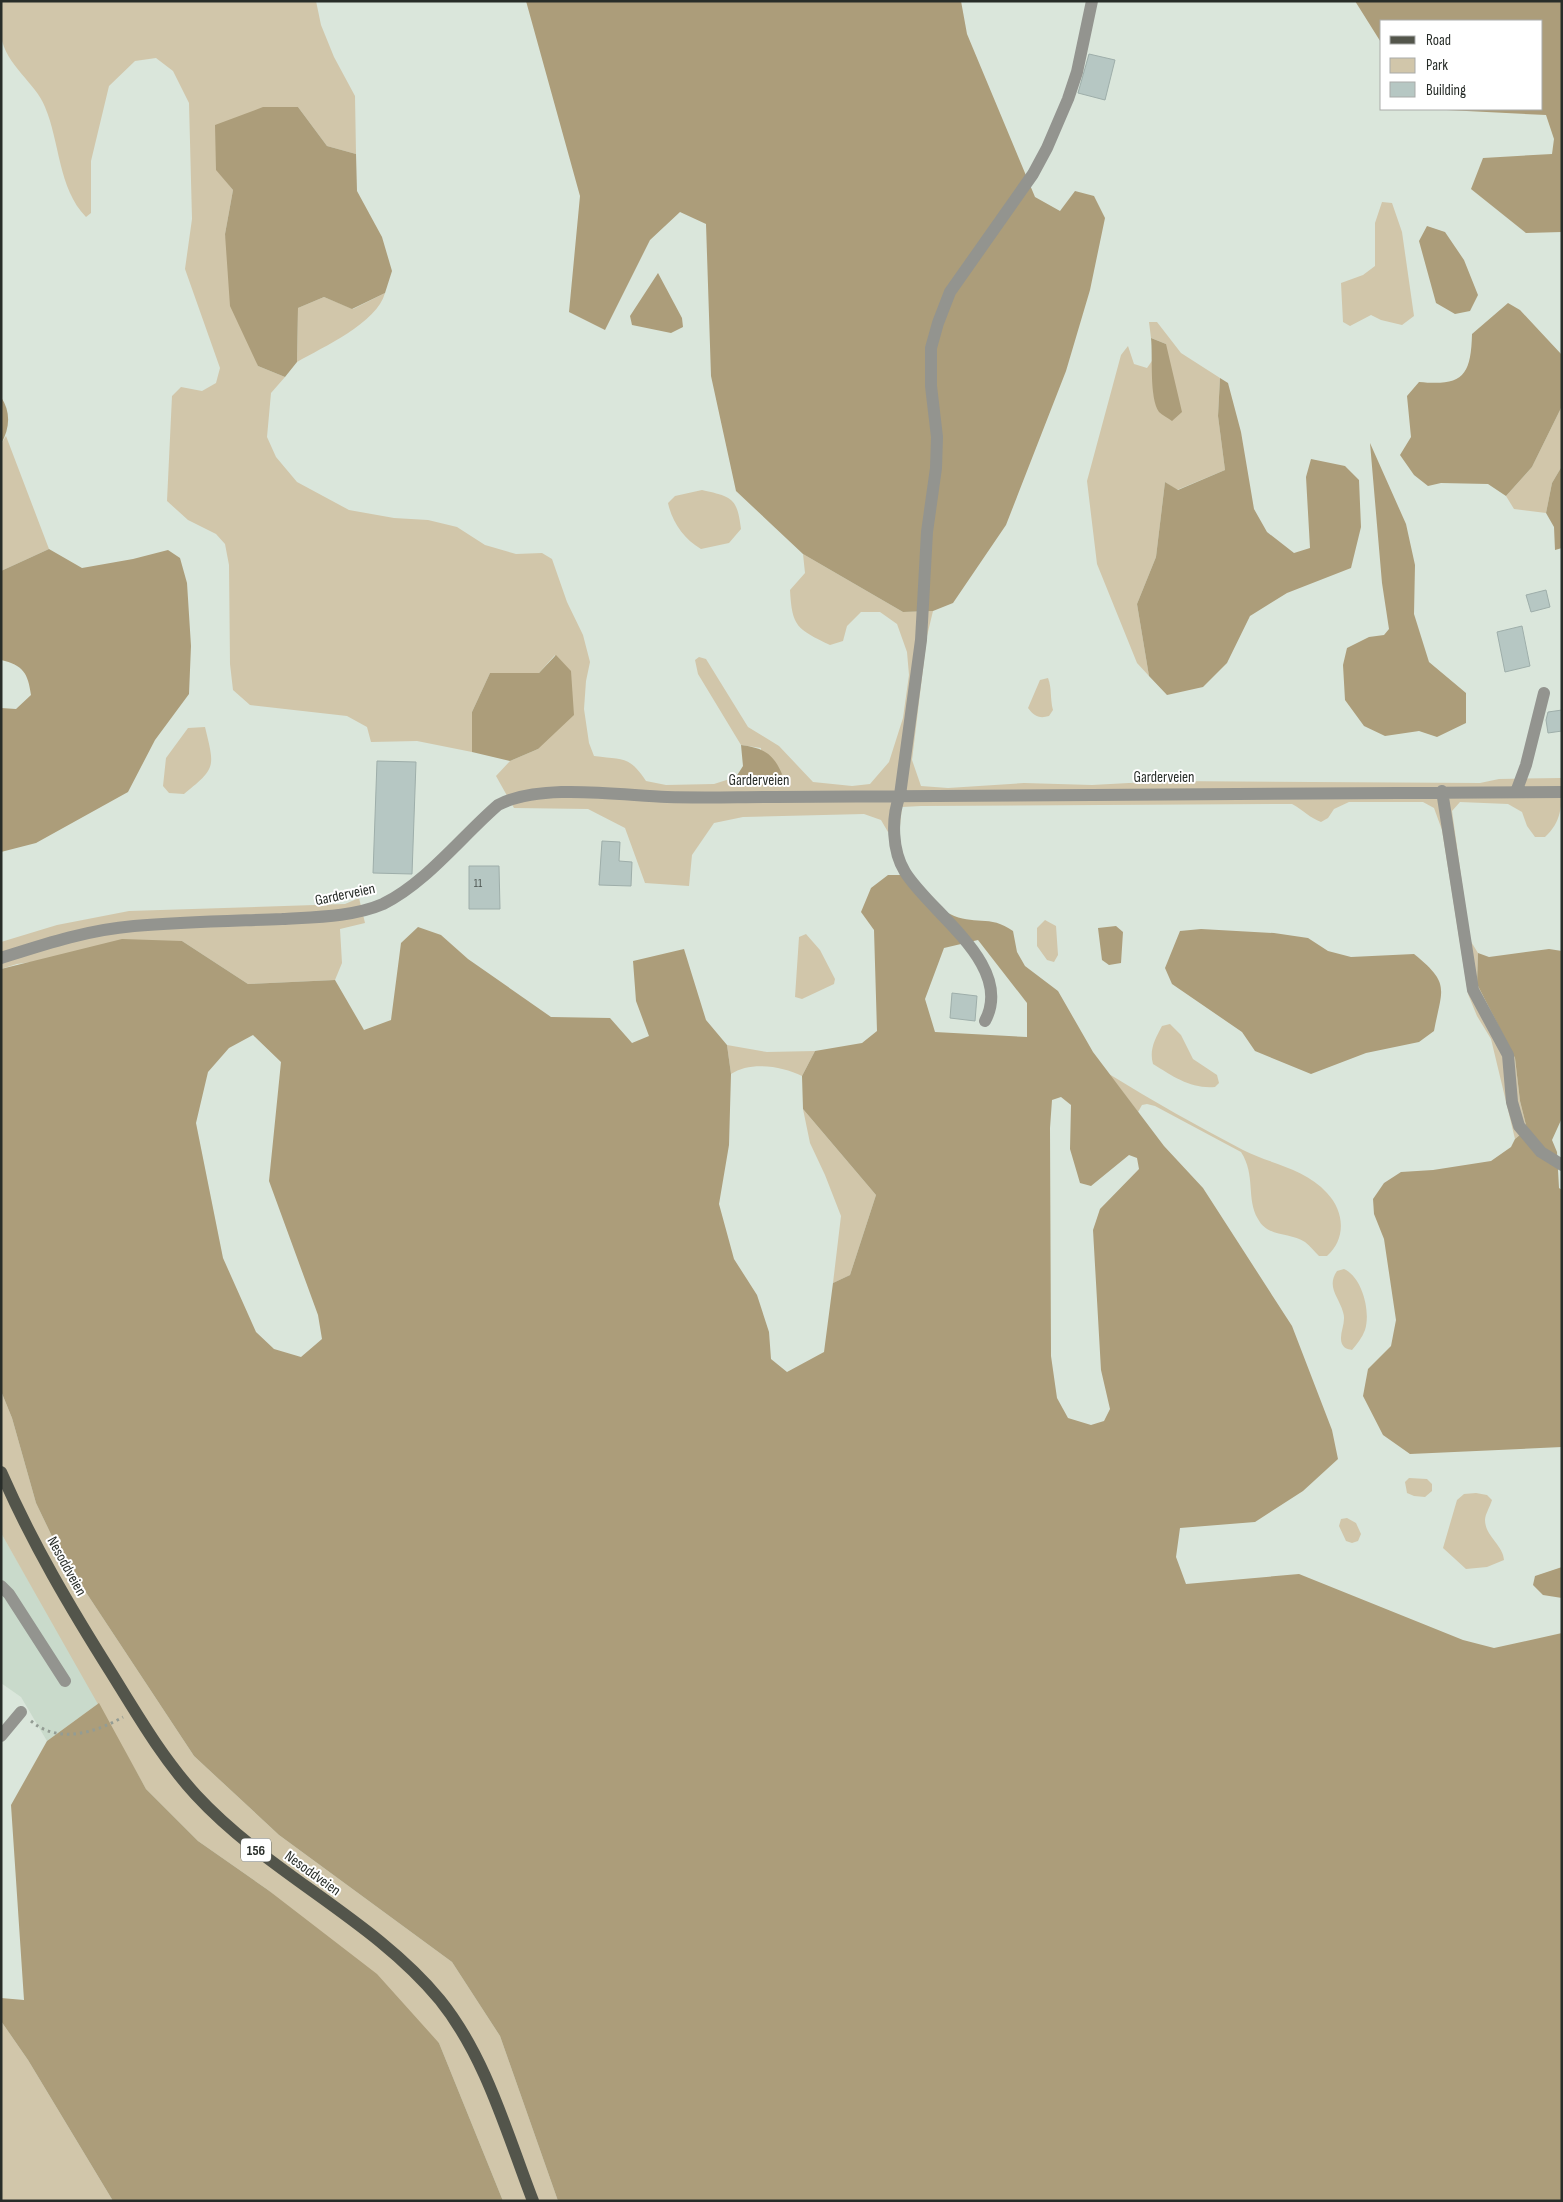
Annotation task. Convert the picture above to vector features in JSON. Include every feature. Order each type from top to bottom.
[{"type":"main road","name":"Nesoddveien","points":[[1,1472],[26,1526],[54,1579],[133,1709],[174,1770],[234,1833],[385,1946],[440,2001],[471,2049],[487,2084],[533,2201]]},
{"type":"street","points":[[985,1020],[990,1011],[991,994],[988,979],[977,956],[956,930],[918,890],[904,871],[897,852],[894,817],[900,795],[921,640],[927,532],[936,468],[938,437],[931,386],[931,348],[950,292],[1033,174],[1047,148],[1068,99],[1077,72],[1092,1]]},
{"type":"street","points":[[1516,792],[1526,766],[1544,694]]},
{"type":"street","points":[[1442,791],[1473,990],[1488,1020],[1502,1039],[1508,1055],[1512,1102],[1518,1126],[1541,1152],[1562,1165]]},
{"type":"street","name":"Garderveien","points":[[1,958],[62,938],[98,930],[134,926],[314,917],[353,912],[381,904],[402,893],[419,879],[498,805],[527,794],[545,792],[671,797],[1442,791],[1562,792]]},
{"type":"street","points":[[1,1586],[9,1594],[65,1681]]},
{"type":"street","points":[[1,1736],[21,1712]]},
{"type":"path","points":[[21,1712],[36,1725],[66,1735],[100,1728],[133,1709]]},
{"type":"shaded area","points":[[526,1],[961,1],[967,34],[1035,197],[1060,211],[1075,191],[1094,196],[1105,218],[1090,290],[1066,371],[1006,525],[953,603],[933,611],[903,612],[803,554],[736,491],[711,376],[706,224],[680,212],[650,240],[605,330],[569,312],[580,196]]},
{"type":"shaded area","points":[[1355,1],[1562,1],[1562,232],[1526,233],[1471,189],[1483,158],[1552,154],[1554,139],[1546,115],[1447,110],[1543,110],[1543,20],[1380,20],[1380,41]]},
{"type":"shaded area","points":[[263,107],[298,107],[327,146],[356,154],[357,191],[382,237],[392,271],[385,293],[352,309],[324,297],[298,308],[297,362],[285,377],[258,366],[230,306],[225,234],[233,190],[216,170],[215,125]]},
{"type":"shaded area","points":[[1427,226],[1445,232],[1464,260],[1478,295],[1470,311],[1455,314],[1436,303],[1419,241]]},
{"type":"shaded area","points":[[658,273],[682,318],[683,327],[671,333],[632,325],[630,316]]},
{"type":"shaded area","points":[[1508,303],[1520,310],[1562,355],[1562,406],[1532,467],[1506,496],[1488,484],[1441,483],[1428,486],[1414,475],[1400,455],[1411,437],[1407,396],[1419,382],[1445,382],[1461,376],[1469,360],[1472,334]]},
{"type":"shaded area","points":[[1151,338],[1166,344],[1182,412],[1172,421],[1159,412],[1156,406],[1153,387]]},
{"type":"shaded area","points":[[1220,378],[1228,383],[1241,432],[1254,509],[1267,532],[1294,553],[1310,548],[1306,477],[1311,459],[1345,466],[1359,480],[1361,527],[1351,568],[1287,593],[1250,616],[1227,663],[1203,687],[1167,695],[1149,676],[1137,604],[1156,557],[1165,482],[1178,490],[1225,470],[1218,416]]},
{"type":"shaded area","points":[[1,397],[8,414],[8,426],[1,444]]},
{"type":"shaded area","points":[[1370,443],[1406,524],[1415,565],[1414,614],[1429,662],[1466,693],[1466,723],[1437,737],[1419,731],[1385,736],[1364,726],[1345,700],[1343,665],[1347,648],[1369,637],[1384,635],[1389,629],[1382,583]]},
{"type":"shaded area","points":[[1562,466],[1562,548],[1555,550],[1554,527],[1546,513],[1552,483]]},
{"type":"shaded area","points":[[49,549],[82,568],[133,559],[168,550],[180,558],[187,583],[191,646],[189,694],[155,740],[128,792],[36,843],[1,852],[1,708],[16,709],[31,695],[28,681],[23,671],[15,664],[1,660],[1,571]]},
{"type":"shaded area","points":[[556,655],[571,671],[574,715],[538,749],[510,761],[472,752],[472,712],[490,673],[539,673]]},
{"type":"shaded area","points":[[741,745],[761,750],[771,756],[782,774],[776,785],[760,786],[736,777],[743,766]]},
{"type":"shaded area","points":[[888,875],[911,875],[935,902],[950,914],[966,919],[997,923],[1013,931],[1017,952],[1025,966],[1058,991],[1093,1052],[1164,1146],[1203,1188],[1292,1326],[1332,1430],[1338,1459],[1303,1491],[1255,1522],[1180,1528],[1176,1557],[1186,1584],[1299,1574],[1463,1640],[1494,1648],[1562,1633],[1562,2201],[558,2201],[500,2036],[452,1962],[279,1835],[194,1756],[60,1553],[36,1503],[12,1418],[1,1391],[1,969],[122,939],[182,941],[248,984],[335,980],[364,1030],[391,1020],[401,943],[418,927],[441,935],[468,959],[551,1017],[610,1018],[632,1043],[649,1036],[636,1001],[633,961],[684,949],[706,1020],[727,1045],[731,1074],[729,1145],[719,1204],[734,1259],[757,1295],[769,1332],[771,1359],[787,1372],[824,1352],[833,1283],[850,1275],[876,1195],[803,1109],[802,1076],[815,1051],[862,1043],[877,1031],[874,930],[861,912],[871,888]],"holes":[[[978,940],[1027,1003],[1027,1037],[935,1032],[925,999],[944,948]],[[253,1035],[281,1062],[269,1181],[318,1315],[322,1339],[301,1357],[274,1349],[256,1332],[223,1258],[196,1123],[208,1072],[229,1048]],[[1061,1097],[1071,1105],[1070,1149],[1080,1183],[1091,1186],[1129,1155],[1137,1158],[1139,1169],[1100,1209],[1093,1230],[1101,1370],[1110,1409],[1104,1421],[1091,1425],[1068,1418],[1057,1398],[1051,1356],[1050,1128],[1052,1100]]]},
{"type":"shaded area","points":[[1116,926],[1123,932],[1121,963],[1109,965],[1102,960],[1098,928]]},
{"type":"shaded area","points":[[1201,929],[1274,933],[1308,938],[1328,951],[1351,957],[1414,954],[1426,964],[1439,980],[1441,996],[1434,1031],[1419,1042],[1366,1053],[1311,1074],[1255,1051],[1242,1032],[1172,984],[1165,968],[1180,931]]},
{"type":"shaded area","points":[[1549,949],[1562,951],[1562,1118],[1552,1140],[1557,1152],[1559,1188],[1562,1190],[1562,1447],[1410,1454],[1383,1435],[1363,1396],[1368,1369],[1391,1346],[1396,1320],[1384,1239],[1374,1214],[1373,1199],[1384,1183],[1401,1172],[1433,1170],[1491,1161],[1511,1147],[1515,1139],[1527,1129],[1520,1101],[1515,1058],[1477,984],[1478,953],[1489,957]]},
{"type":"shaded area","points":[[1,1533],[99,1703],[47,1741],[21,1697],[1,1683]]},
{"type":"shaded area","points":[[1562,1567],[1562,1598],[1543,1595],[1533,1585],[1535,1576]]},
{"type":"shaded area","points":[[99,1703],[146,1789],[198,1841],[268,1890],[377,1974],[439,2043],[503,2201],[113,2201],[28,2060],[1,2021],[1,1998],[24,2000],[11,1805],[47,1741]]},
{"type":"green space","points":[[1,1],[316,1],[321,25],[334,57],[355,96],[356,154],[327,146],[298,107],[216,169],[233,190],[225,234],[258,366],[285,377],[271,393],[267,437],[276,457],[297,482],[349,510],[394,518],[428,520],[457,527],[485,545],[516,554],[542,553],[552,559],[567,602],[583,635],[590,662],[586,681],[584,709],[589,743],[594,756],[624,760],[635,767],[646,781],[666,785],[714,784],[736,777],[760,786],[761,748],[741,745],[698,674],[695,660],[699,657],[706,659],[748,727],[779,746],[813,782],[852,786],[870,784],[889,762],[903,718],[909,675],[907,652],[897,624],[880,612],[861,612],[847,626],[843,641],[830,645],[803,630],[798,625],[792,612],[790,590],[805,573],[803,554],[903,612],[933,611],[927,636],[912,760],[921,786],[948,788],[1024,783],[1092,785],[1166,781],[1480,783],[1499,779],[1562,778],[1558,818],[1551,831],[1545,837],[1535,837],[1527,826],[1522,812],[1508,804],[1460,802],[1452,811],[1470,940],[1478,953],[1477,984],[1515,1058],[1520,1101],[1527,1129],[1515,1139],[1491,1039],[1477,1016],[1468,994],[1442,830],[1434,808],[1423,802],[1349,802],[1334,809],[1328,818],[1321,822],[1292,804],[902,807],[900,826],[888,832],[881,820],[864,814],[743,817],[714,823],[692,855],[689,886],[645,883],[625,828],[588,809],[514,808],[496,776],[510,761],[538,749],[555,655],[539,673],[490,673],[472,712],[472,752],[417,741],[371,742],[367,727],[347,716],[250,705],[233,690],[230,664],[229,565],[225,544],[216,534],[188,520],[167,501],[172,396],[181,387],[202,391],[216,383],[220,368],[185,269],[192,219],[189,103],[173,71],[156,58],[135,61],[109,86],[91,161],[91,213],[86,217],[77,205],[65,179],[50,121],[41,98],[15,65],[4,47],[1,36]]},
{"type":"green space","points":[[1382,202],[1392,203],[1402,232],[1414,316],[1402,325],[1381,320],[1371,315],[1350,326],[1343,322],[1341,283],[1363,275],[1375,266],[1375,223]]},
{"type":"green space","points":[[385,293],[380,304],[372,314],[360,324],[348,333],[297,362],[298,308],[324,297],[353,309]]},
{"type":"green space","points":[[1149,322],[1157,322],[1181,353],[1220,378],[1218,416],[1225,470],[1177,490],[1165,482],[1156,557],[1137,604],[1149,676],[1137,663],[1097,564],[1087,481],[1121,355],[1128,346],[1134,364],[1147,368],[1154,358],[1153,395],[1166,344],[1151,338]]},
{"type":"green space","points":[[1562,406],[1562,466],[1552,483],[1546,513],[1514,509],[1506,496],[1532,467]]},
{"type":"green space","points":[[6,436],[49,549],[1,571],[1,444]]},
{"type":"green space","points":[[702,490],[726,497],[735,504],[741,529],[729,543],[701,549],[684,535],[676,523],[668,503],[675,496]]},
{"type":"green space","points":[[1048,678],[1053,710],[1049,716],[1040,717],[1028,708],[1040,680]]},
{"type":"green space","points":[[205,727],[211,759],[207,772],[184,794],[169,793],[163,786],[166,758],[188,728]]},
{"type":"green space","points":[[359,898],[365,923],[340,929],[342,963],[335,980],[248,984],[182,941],[17,964],[1,969],[1,942],[57,925],[129,911],[345,904]]},
{"type":"green space","points":[[1045,920],[1056,926],[1058,955],[1054,962],[1047,960],[1037,946],[1037,928]]},
{"type":"green space","points":[[806,934],[820,950],[835,979],[834,984],[802,999],[795,997],[799,937]]},
{"type":"green space","points":[[1170,1024],[1181,1035],[1193,1059],[1217,1075],[1219,1083],[1215,1087],[1190,1084],[1153,1064],[1152,1049],[1155,1040],[1162,1026]]},
{"type":"green space","points":[[727,1045],[767,1052],[815,1051],[802,1076],[766,1066],[747,1067],[731,1074]]},
{"type":"green space","points":[[1109,1074],[1226,1141],[1253,1155],[1298,1172],[1318,1185],[1333,1200],[1340,1217],[1340,1234],[1338,1242],[1333,1249],[1327,1256],[1319,1256],[1305,1242],[1267,1229],[1262,1225],[1254,1211],[1250,1178],[1246,1161],[1241,1152],[1155,1106],[1142,1105],[1138,1112]]},
{"type":"green space","points":[[803,1109],[876,1195],[850,1275],[833,1283],[841,1216],[810,1143]]},
{"type":"green space","points":[[1344,1269],[1356,1279],[1364,1295],[1367,1314],[1365,1330],[1352,1350],[1342,1344],[1341,1336],[1344,1316],[1333,1287],[1337,1271]]},
{"type":"green space","points":[[1,1391],[12,1418],[36,1503],[60,1553],[194,1756],[279,1835],[452,1962],[500,2036],[558,2201],[503,2201],[439,2043],[268,1890],[198,1841],[146,1789],[1,1533]]},
{"type":"green space","points":[[1409,1478],[1427,1479],[1432,1484],[1432,1491],[1425,1497],[1407,1493],[1405,1482]]},
{"type":"green space","points":[[1476,1493],[1487,1495],[1492,1500],[1485,1518],[1486,1526],[1501,1550],[1504,1560],[1487,1567],[1466,1569],[1443,1548],[1457,1500],[1464,1494]]},
{"type":"green space","points":[[1347,1518],[1356,1523],[1361,1534],[1358,1541],[1352,1543],[1346,1541],[1339,1526],[1341,1519]]},
{"type":"green space","points":[[1,2021],[28,2060],[113,2201],[1,2201]]},
{"type":"building","points":[[1089,54],[1115,60],[1105,100],[1078,93]]},
{"type":"building","points":[[1546,590],[1550,607],[1531,612],[1526,595]]},
{"type":"building","points":[[1522,626],[1530,666],[1505,672],[1497,632]]},
{"type":"building","points":[[1562,710],[1562,731],[1548,733],[1546,720],[1548,712]]},
{"type":"building","points":[[377,761],[416,762],[412,874],[373,873]]},
{"type":"building","points":[[602,841],[620,842],[619,861],[632,862],[631,886],[599,885]]},
{"type":"building","points":[[469,866],[499,866],[500,909],[469,909]]},
{"type":"building","points":[[952,993],[977,996],[975,1021],[950,1018]]}]
